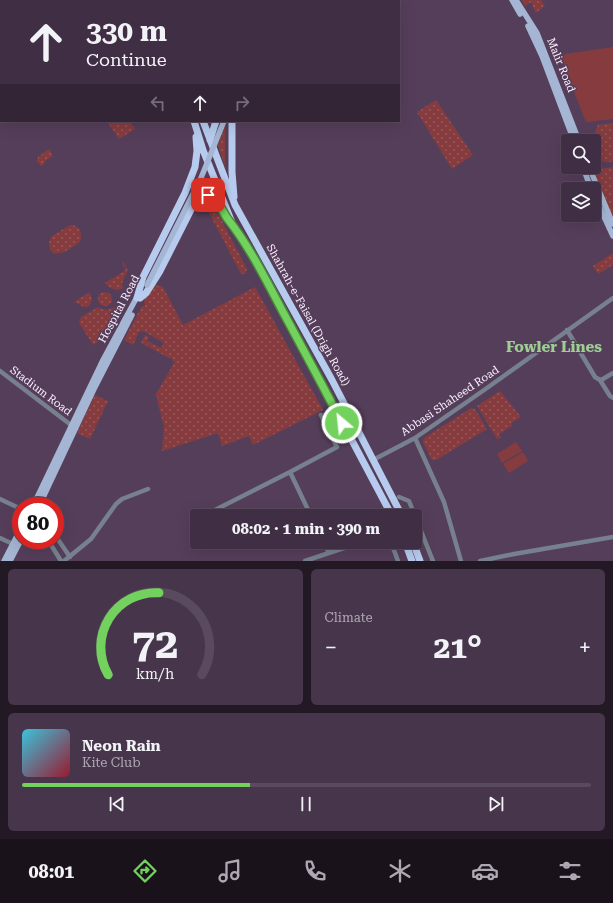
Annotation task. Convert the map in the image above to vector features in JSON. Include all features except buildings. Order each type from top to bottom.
[{"type":"highway","name":"Shahrah-e-Faisal (Drigh Road)","points":[[203,122],[235,205],[332,380],[398,509]]},
{"type":"highway","points":[[210,140],[217,122],[229,122],[235,205]]},
{"type":"highway","name":"Shahrah-e-Faisal (Drigh Road)","points":[[195,124],[203,150],[233,225],[267,280],[388,509]]},
{"type":"highway","points":[[139,298],[143,277],[185,193],[195,167],[197,151],[195,124]]},
{"type":"highway","points":[[139,298],[146,293],[160,271],[197,198],[208,195],[214,198],[233,225]]},
{"type":"highway","points":[[408,549],[412,561]]},
{"type":"highway","points":[[416,549],[420,561]]},
{"type":"main road","name":"Malir Road","points":[[512,0],[533,35],[571,134]]},
{"type":"main road","name":"Malir Road","points":[[516,0],[537,33],[576,134]]},
{"type":"main road","name":"Hospital Road","points":[[146,285],[204,164],[217,122]]},
{"type":"main road","name":"Hospital Road","points":[[37,497],[103,360],[146,285],[229,122]]},
{"type":"main road","points":[[592,174],[613,224]]},
{"type":"main road","points":[[601,210],[613,236]]},
{"type":"main road","name":"Hospital Road","points":[[42,497],[139,298]]},
{"type":"main road","points":[[4,561],[12,546]]},
{"type":"main road","points":[[10,561],[16,549]]},
{"type":"street","name":"Abbasi Shaheed Road","points":[[373,460],[414,438],[613,298]]},
{"type":"street","points":[[567,330],[595,377],[600,380],[610,396],[613,398]]},
{"type":"street","name":"Stadium Road","points":[[0,371],[71,425]]},
{"type":"street","points":[[600,380],[613,373]]},
{"type":"street","points":[[216,509],[337,447],[321,415]]},
{"type":"street","points":[[414,438],[444,502],[461,561]]},
{"type":"street","points":[[290,472],[308,509]]},
{"type":"street","points":[[64,561],[91,540],[116,504],[122,499],[148,490]]},
{"type":"street","points":[[399,498],[409,501],[412,509]]},
{"type":"street","points":[[0,499],[12,504]]},
{"type":"street","points":[[422,534],[433,561]]},
{"type":"street","points":[[480,561],[613,537]]},
{"type":"street","points":[[0,538],[12,544]]},
{"type":"street","points":[[64,548],[70,557]]},
{"type":"street","points":[[54,549],[61,561]]},
{"type":"street","points":[[327,549],[329,553]]},
{"type":"street","points":[[305,561],[341,549]]},
{"type":"street","points":[[394,549],[398,561]]},
{"type":"shaded area","points":[[522,0],[541,0],[545,6],[536,13],[531,2],[525,6]]},
{"type":"shaded area","points":[[613,47],[613,119],[586,122],[561,59],[565,54]]},
{"type":"shaded area","points":[[436,100],[473,155],[452,169],[417,112]]},
{"type":"shaded area","points":[[131,122],[135,129],[119,139],[108,123]]},
{"type":"shaded area","points":[[613,123],[613,162],[604,162],[601,160],[601,134],[595,134],[595,132],[598,125]]},
{"type":"shaded area","points":[[225,126],[225,166],[218,145]]},
{"type":"shaded area","points":[[49,149],[53,156],[45,161],[45,163],[41,166],[36,160]]},
{"type":"shaded area","points":[[613,167],[613,214],[608,216],[601,195],[601,182],[597,182],[594,174],[601,174],[601,169]]},
{"type":"shaded area","points":[[209,199],[212,202],[247,269],[245,274],[240,272],[205,205],[200,206],[204,201]]},
{"type":"shaded area","points":[[70,225],[76,226],[80,230],[80,242],[63,252],[56,254],[53,253],[49,247],[49,242],[52,236]]},
{"type":"shaded area","points":[[613,253],[613,265],[598,274],[593,266]]},
{"type":"shaded area","points":[[123,262],[128,270],[122,283],[123,288],[118,290],[113,289],[105,283],[126,270],[122,263]]},
{"type":"shaded area","points":[[152,284],[163,287],[183,325],[255,287],[323,410],[253,445],[249,436],[222,446],[218,433],[162,451],[164,427],[157,399],[165,396],[158,398],[155,396],[174,363],[171,358],[141,343],[145,335],[149,337],[147,341],[161,348],[164,343],[143,331],[139,332],[133,345],[124,340],[142,306],[145,306],[144,300]]},
{"type":"shaded area","points":[[90,292],[92,300],[88,306],[84,307],[74,302]]},
{"type":"shaded area","points":[[105,292],[110,294],[112,299],[110,304],[105,306],[100,304],[98,299],[100,294]]},
{"type":"shaded area","points":[[118,306],[99,341],[93,345],[79,323],[81,317],[98,307],[106,310]]},
{"type":"shaded area","points":[[500,391],[521,417],[511,423],[512,426],[499,434],[501,438],[497,439],[477,406]]},
{"type":"shaded area","points":[[95,395],[108,401],[90,439],[77,433]]},
{"type":"shaded area","points":[[471,408],[475,409],[487,429],[436,460],[432,460],[423,442],[424,438]]},
{"type":"shaded area","points":[[516,442],[522,451],[502,463],[497,454]]},
{"type":"shaded area","points":[[523,452],[528,461],[509,473],[503,464]]},
{"type":"district","name":"Fowler Lines","points":[[554,347]]},
{"type":"route","points":[[208,195],[214,198],[220,205],[226,217],[233,225],[267,280],[342,423]]}]
